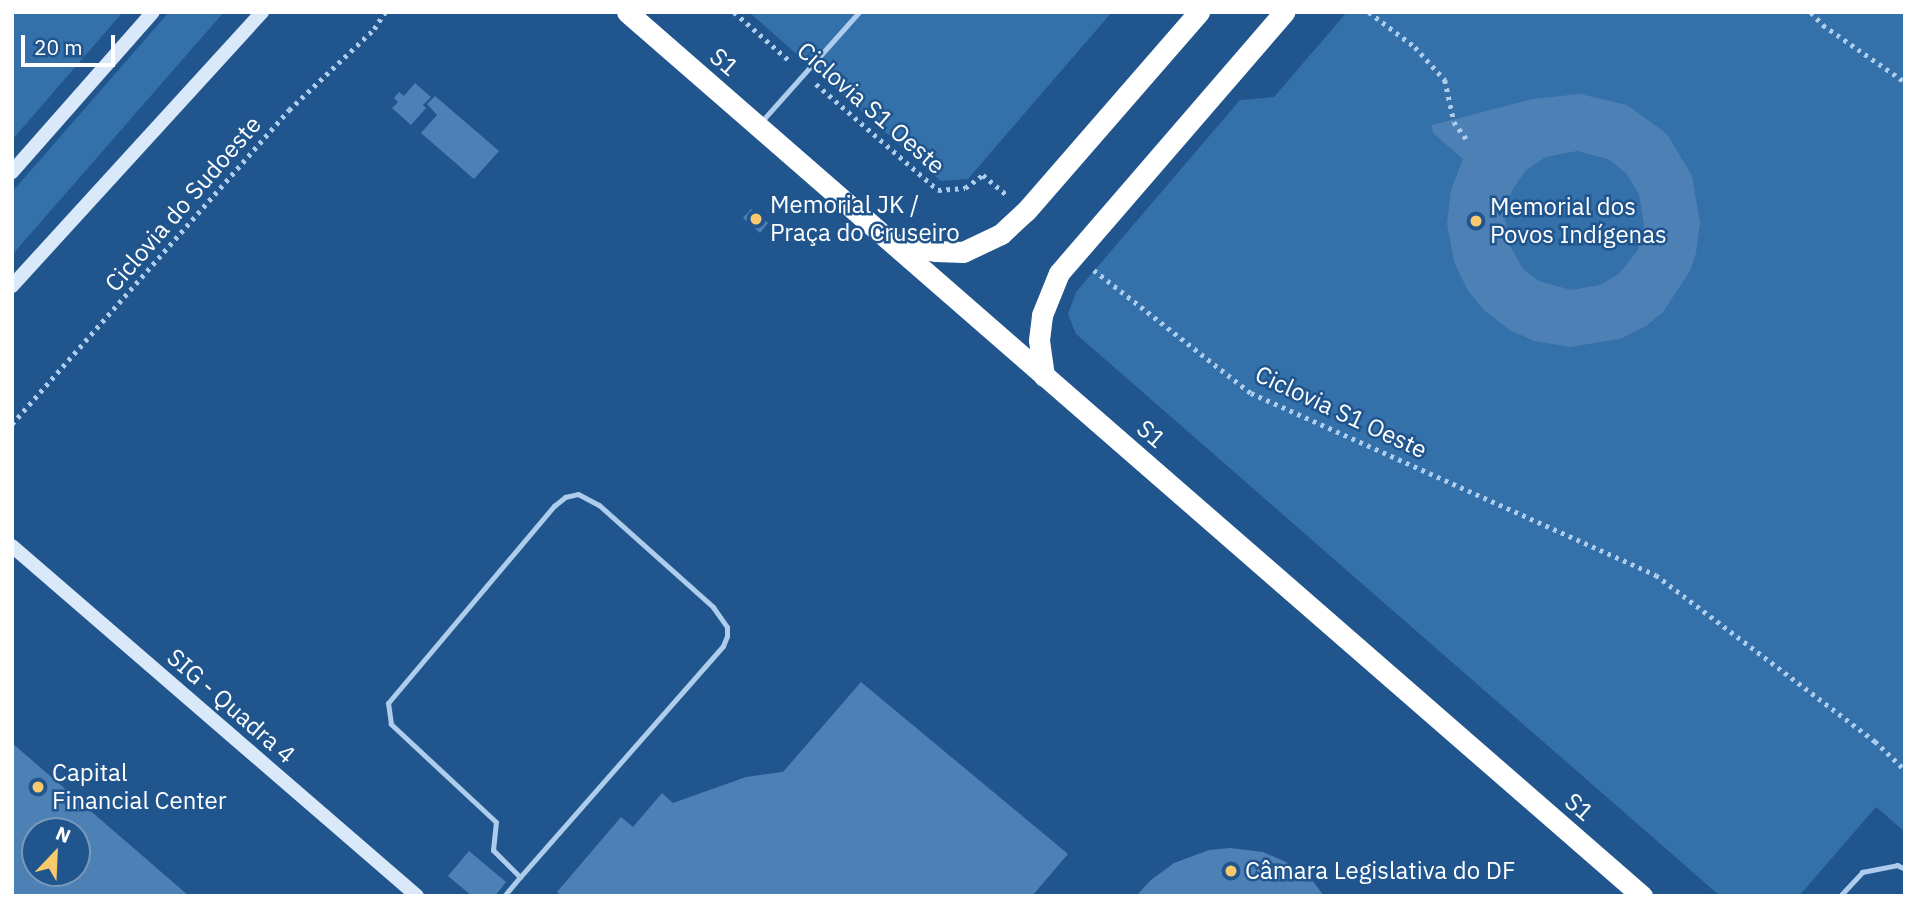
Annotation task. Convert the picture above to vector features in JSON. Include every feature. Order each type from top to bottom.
[{"type":"highway","name":"S1","points":[[627,12],[1642,896]]},
{"type":"highway","points":[[894,243],[936,251],[963,252],[1001,234],[1026,211],[1199,12]]},
{"type":"highway","points":[[1044,376],[1039,340],[1042,315],[1059,273],[1283,12]]},
{"type":"main road","points":[[12,172],[153,12]]},
{"type":"main road","points":[[12,286],[262,12]]},
{"type":"main road","name":"SIG - Quadra 4","points":[[13,550],[417,896]]},
{"type":"lane","points":[[758,126],[859,12]]},
{"type":"lane","points":[[504,896],[723,646],[727,636],[727,627],[713,607],[599,505],[578,494],[565,498],[554,506],[388,704],[391,724],[496,822],[493,850],[520,877]]},
{"type":"lane","points":[[1840,896],[1862,872],[1897,865],[1905,869]]},
{"type":"path","name":"Ciclovia do Sudoeste","points":[[12,425],[289,110],[374,29],[385,12]]},
{"type":"path","name":"Ciclovia S1 Oeste","points":[[734,12],[938,190],[965,188],[983,175],[1026,211]]},
{"type":"path","points":[[1369,12],[1415,47],[1445,80],[1454,122],[1468,141]]},
{"type":"path","points":[[1811,12],[1823,25],[1905,82]]},
{"type":"path","name":"Ciclovia S1 Oeste","points":[[1074,254],[1251,393],[1656,575],[1875,741],[1905,770]]},
{"type":"shaded area","points":[[12,12],[123,12],[12,140]]},
{"type":"shaded area","points":[[169,12],[224,12],[12,255],[12,192]]},
{"type":"shaded area","points":[[749,12],[1112,12],[968,179],[941,181]]},
{"type":"shaded area","points":[[1347,12],[1905,12],[1905,832],[1876,807],[1799,896],[1720,896],[1076,334],[1068,314],[1076,292],[1240,100],[1274,97]]},
{"type":"building","points":[[415,83],[431,97],[423,105],[426,108],[411,125],[392,108],[398,102],[394,98],[399,92],[404,96]]},
{"type":"building","name":"Memorial dos Povos Indígenas","points":[[1580,94],[1627,105],[1667,134],[1692,176],[1700,223],[1696,253],[1690,271],[1663,312],[1646,326],[1620,339],[1570,347],[1534,341],[1510,330],[1484,310],[1468,291],[1454,262],[1447,223],[1451,190],[1463,159],[1433,133],[1432,125],[1533,99]],"holes":[[[1577,151],[1608,159],[1626,173],[1639,194],[1644,225],[1638,250],[1620,273],[1600,285],[1571,290],[1539,281],[1523,269],[1508,242],[1505,218],[1512,190],[1526,170],[1546,157]]]},
{"type":"building","points":[[435,96],[499,151],[474,179],[421,133],[437,115],[427,104]]},
{"type":"building","points":[[751,209],[768,223],[760,233],[743,218]]},
{"type":"building","points":[[861,682],[1068,854],[1032,896],[562,896],[557,892],[621,817],[633,827],[662,793],[673,803],[746,777],[783,772]]},
{"type":"building","name":"Capital Financial Center","points":[[12,743],[189,896],[12,896]]},
{"type":"building","name":"Câmara Legislativa do DF","points":[[1230,848],[1263,852],[1286,862],[1312,880],[1324,896],[1136,896],[1151,880],[1174,863],[1209,850]]},
{"type":"building","points":[[469,851],[506,882],[495,896],[472,896],[448,876]]},
{"type":"place","name":"Memorial JK / Praça do Cruseiro","points":[[756,219]]},
{"type":"place","name":"Memorial dos Povos Indígenas","points":[[1476,221]]},
{"type":"place","name":"Capital Financial Center","points":[[38,787]]},
{"type":"place","name":"Câmara Legislativa do DF","points":[[1231,871]]}]
